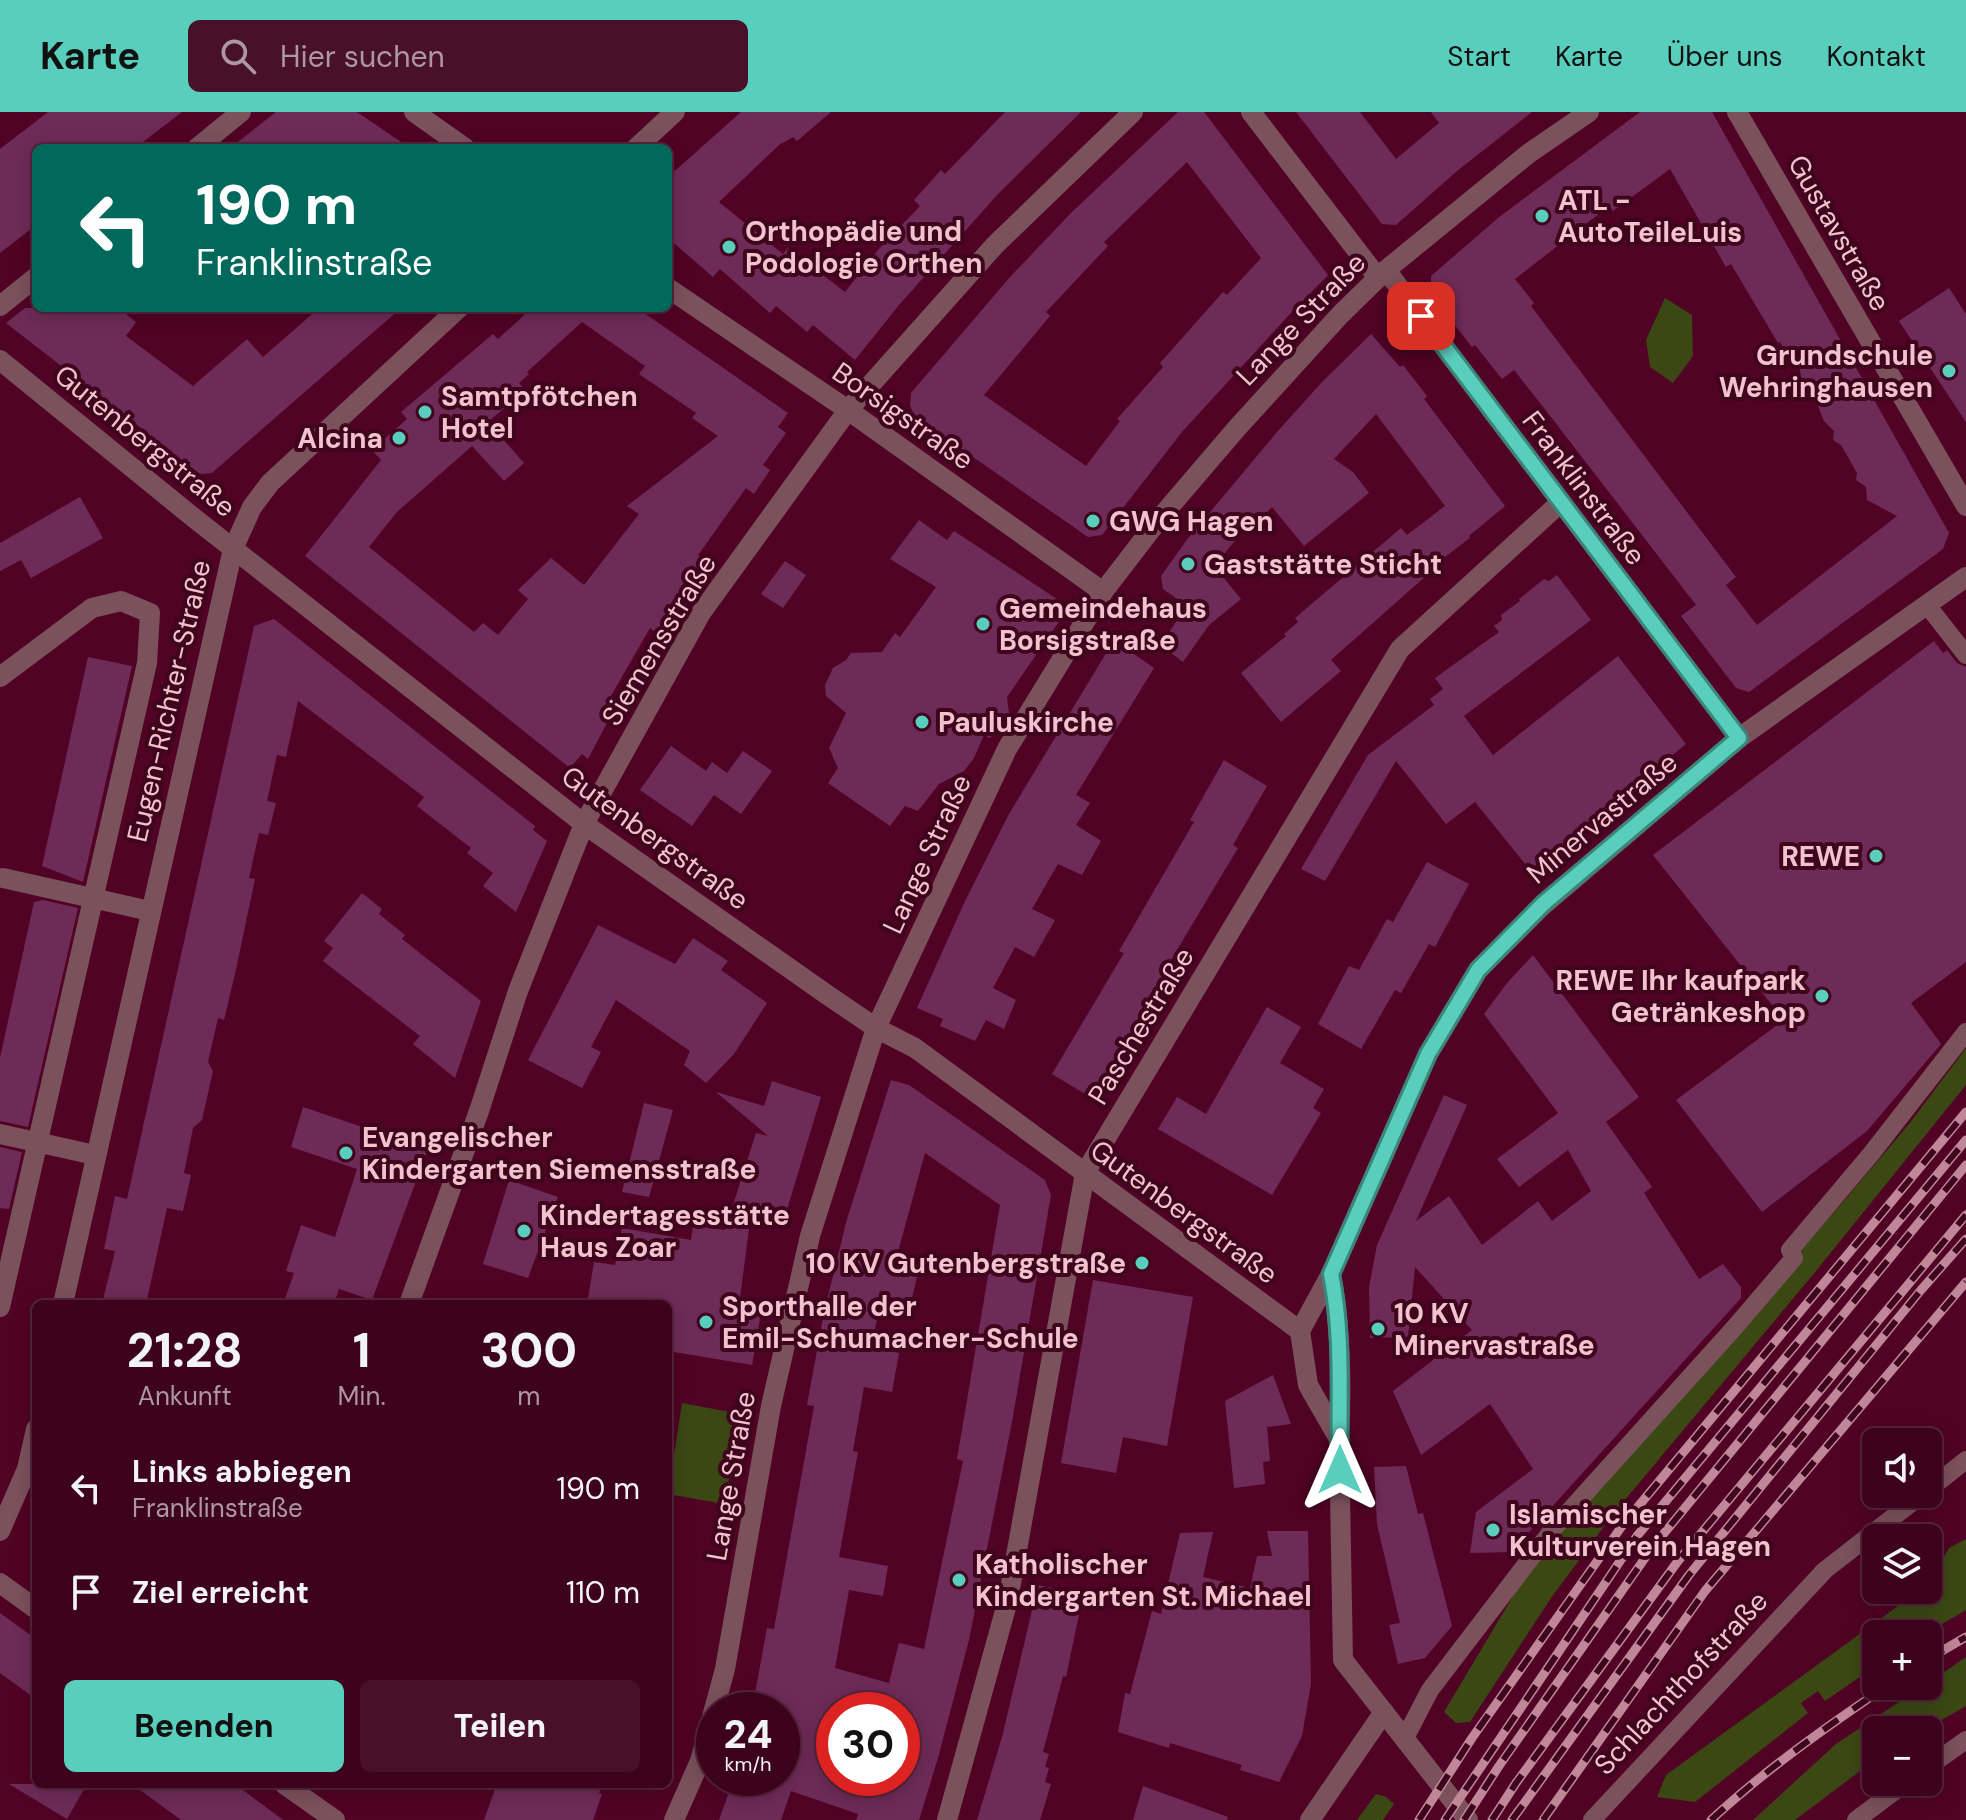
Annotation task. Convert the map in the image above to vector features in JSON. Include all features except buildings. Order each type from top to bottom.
[{"type":"street","points":[[202,144],[241,112]]},
{"type":"street","points":[[414,112],[459,144]]},
{"type":"street","points":[[640,144],[675,112]]},
{"type":"street","name":"Siemensstraße","points":[[410,1300],[479,1111],[518,991],[584,824],[701,613],[848,410],[995,245],[1133,112]]},
{"type":"street","name":"Franklinstraße","points":[[1251,112],[1382,274],[1739,738]]},
{"type":"street","name":"Lange Straße","points":[[674,1820],[700,1761],[725,1669],[771,1406],[810,1236],[876,1028],[1007,749],[1103,592],[1160,518],[1237,428],[1340,315],[1382,274],[1528,154],[1589,112]]},
{"type":"street","name":"Gustavstraße","points":[[1737,112],[1966,506]]},
{"type":"street","points":[[0,306],[32,280]]},
{"type":"street","name":"Borsigstraße","points":[[672,291],[848,410],[1103,592]]},
{"type":"street","name":"Eugen-Richter-Straße","points":[[64,1300],[233,549],[252,507],[270,483],[455,312]]},
{"type":"street","name":"Gutenbergstraße","points":[[0,360],[233,549],[584,824],[876,1028],[915,1048],[1300,1331]]},
{"type":"street","name":"Paschestraße","points":[[947,1820],[1008,1600],[1085,1173],[1400,649],[1560,503]]},
{"type":"street","name":"Minervastraße","points":[[1300,1331],[1331,1274],[1428,1054],[1478,970],[1543,904],[1739,738],[1966,577]]},
{"type":"street","name":"Eugen-Richter-Straße","points":[[0,677],[92,608],[121,601],[150,613],[147,663],[0,1307]]},
{"type":"street","points":[[3,878],[150,911]]},
{"type":"street","points":[[0,1134],[95,1155]]},
{"type":"street","points":[[1331,1274],[1338,1310],[1341,1397],[1343,1660],[1468,1820]]},
{"type":"street","points":[[1300,1331],[1308,1385],[1339,1439]]},
{"type":"street","points":[[0,1531],[27,1469],[32,1447]]},
{"type":"street","points":[[0,1583],[32,1606]]},
{"type":"street","points":[[1310,1820],[1384,1712]]},
{"type":"street","points":[[290,1788],[335,1820]]},
{"type":"lane","points":[[1927,605],[1966,655]]},
{"type":"lane","points":[[1405,1738],[1430,1690],[1553,1529],[1794,1258],[1790,1250],[1871,1154],[1966,1032]]},
{"type":"lane","points":[[1942,1479],[1966,1460]]},
{"type":"lane","name":"Schlachthofstraße","points":[[1592,1820],[1825,1570],[1905,1508]]},
{"type":"lane","points":[[1942,1757],[1966,1740]]},
{"type":"lane","points":[[1856,1820],[1888,1796]]},
{"type":"green space","points":[[1665,298],[1692,315],[1693,356],[1673,383],[1650,367],[1646,340]]},
{"type":"green space","points":[[1966,1048],[1966,1085],[1614,1513],[1551,1598],[1470,1722],[1456,1723],[1444,1712],[1553,1529],[1843,1202],[1909,1124]]},
{"type":"green space","points":[[682,1403],[741,1414],[724,1504],[672,1495],[672,1468]]},
{"type":"green space","points":[[1966,1539],[1966,1610],[1942,1624],[1942,1620],[1879,1620],[1901,1604],[1942,1604],[1942,1560],[1949,1548]]},
{"type":"green space","points":[[1862,1632],[1862,1676],[1825,1701],[1818,1691],[1801,1703],[1808,1713],[1695,1802],[1657,1797],[1666,1775]]},
{"type":"green space","points":[[1966,1657],[1966,1706],[1942,1720],[1942,1716],[1878,1716],[1902,1700],[1942,1700],[1942,1673]]},
{"type":"green space","points":[[1862,1727],[1862,1770],[1795,1820],[1753,1820],[1836,1744]]},
{"type":"green space","points":[[1376,1794],[1394,1804],[1383,1820],[1357,1820]]},
{"type":"railway","points":[[1419,1820],[1472,1738],[1622,1526],[1966,1112]]},
{"type":"railway","points":[[1445,1820],[1637,1536],[1966,1140]]},
{"type":"railway","points":[[1464,1820],[1652,1548],[1966,1165]]},
{"type":"railway","points":[[1492,1820],[1678,1561],[1966,1215]]},
{"type":"railway","points":[[1512,1820],[1689,1575],[1966,1239]]},
{"type":"railway","points":[[1543,1820],[1705,1591],[1966,1282]]},
{"type":"railway","points":[[1942,1651],[1966,1637]]},
{"type":"railway","points":[[1711,1820],[1796,1750],[1866,1700]]},
{"type":"place","name":"ATL - AutoTeileLuis","points":[[1542,216]]},
{"type":"place","name":"Orthopädie und Podologie Orthen","points":[[729,247]]},
{"type":"place","name":"Grundschule Wehringhausen","points":[[1949,371]]},
{"type":"place","name":"Samtpfötchen Hotel","points":[[425,412]]},
{"type":"place","name":"Alcina","points":[[399,438]]},
{"type":"place","name":"GWG Hagen","points":[[1093,521]]},
{"type":"place","name":"Gaststätte Sticht","points":[[1188,564]]},
{"type":"place","name":"Gemeindehaus Borsigstraße","points":[[983,624]]},
{"type":"place","name":"Pauluskirche","points":[[922,722]]},
{"type":"place","name":"REWE","points":[[1876,856]]},
{"type":"place","name":"REWE Ihr kaufpark Getränkeshop","points":[[1822,996]]},
{"type":"place","name":"Evangelischer Kindergarten Siemensstraße","points":[[346,1153]]},
{"type":"place","name":"Kindertagesstätte Haus Zoar","points":[[524,1231]]},
{"type":"place","name":"10 KV Gutenbergstraße","points":[[1142,1263]]},
{"type":"place","name":"Sporthalle der Emil-Schumacher-Schule","points":[[706,1322]]},
{"type":"place","name":"10 KV Minervastraße","points":[[1378,1329]]},
{"type":"place","name":"Islamischer Kulturverein Hagen","points":[[1493,1530]]},
{"type":"place","name":"Katholischer Kindergarten St. Michael","points":[[959,1580]]},
{"type":"route","points":[[1340,1470],[1338,1310],[1331,1274],[1428,1054],[1478,970],[1516,931],[1543,904],[1739,738],[1421,316]]}]
